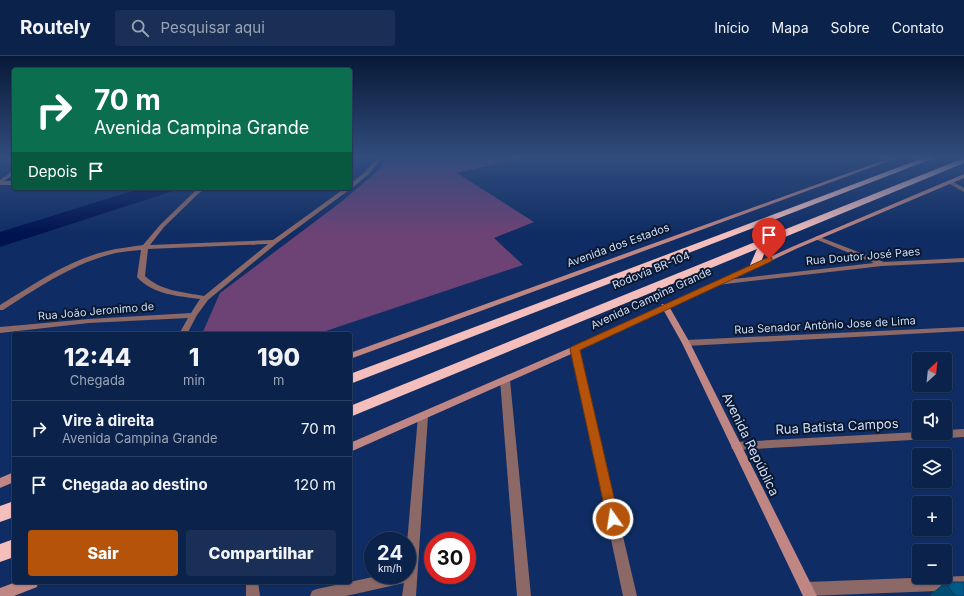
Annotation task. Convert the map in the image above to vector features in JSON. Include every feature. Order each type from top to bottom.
[{"type":"highway","name":"Rodovia BR-104","points":[[352,378],[864,183]]},
{"type":"highway","name":"Rodovia BR-104","points":[[352,411],[765,240],[906,183]]},
{"type":"highway","points":[[756,265],[765,240]]},
{"type":"highway","points":[[0,514],[12,510]]},
{"type":"highway","points":[[0,554],[12,549]]},
{"type":"main road","name":"Avenida dos Estados","points":[[352,355],[827,183]]},
{"type":"main road","name":"Avenida Campina Grande","points":[[352,447],[574,349],[756,265],[947,183]]},
{"type":"main road","name":"Avenida República","points":[[665,306],[686,343],[808,592]]},
{"type":"main road","points":[[0,482],[12,478]]},
{"type":"main road","points":[[0,595],[27,584]]},
{"type":"street","points":[[952,183],[964,190]]},
{"type":"street","points":[[200,190],[162,226],[145,247],[142,260],[141,277],[148,285],[162,290],[205,298]]},
{"type":"street","points":[[184,332],[193,315],[205,298],[275,242],[346,190]]},
{"type":"street","points":[[818,238],[882,264]]},
{"type":"street","points":[[0,308],[58,273],[82,262],[108,254],[145,247],[275,242]]},
{"type":"street","name":"Rua Doutor José Paes","points":[[716,283],[882,264],[964,260]]},
{"type":"street","name":"Rua João Jeronimo de","points":[[0,330],[88,321],[193,315]]},
{"type":"street","name":"Rua Senador Antônio Jose de Lima","points":[[686,343],[964,329]]},
{"type":"street","points":[[574,349],[630,596]]},
{"type":"street","points":[[505,380],[524,596]]},
{"type":"street","points":[[414,532],[423,416]]},
{"type":"street","name":"Rua Batista Campos","points":[[736,446],[964,433]]},
{"type":"street","points":[[808,592],[964,583]]},
{"type":"street","points":[[252,584],[253,596]]},
{"type":"street","points":[[318,596],[371,584]]},
{"type":"street","points":[[409,596],[410,584]]},
{"type":"shaded area","points":[[363,183],[473,183],[534,222],[494,238],[523,265],[323,332],[203,332],[220,293],[341,202]]},
{"type":"building","points":[[952,582],[964,582],[964,596],[955,596],[946,584],[952,584]]},
{"type":"waterway","points":[[0,240],[157,190]]},
{"type":"route","points":[[613,519],[574,349],[769,259]]}]
